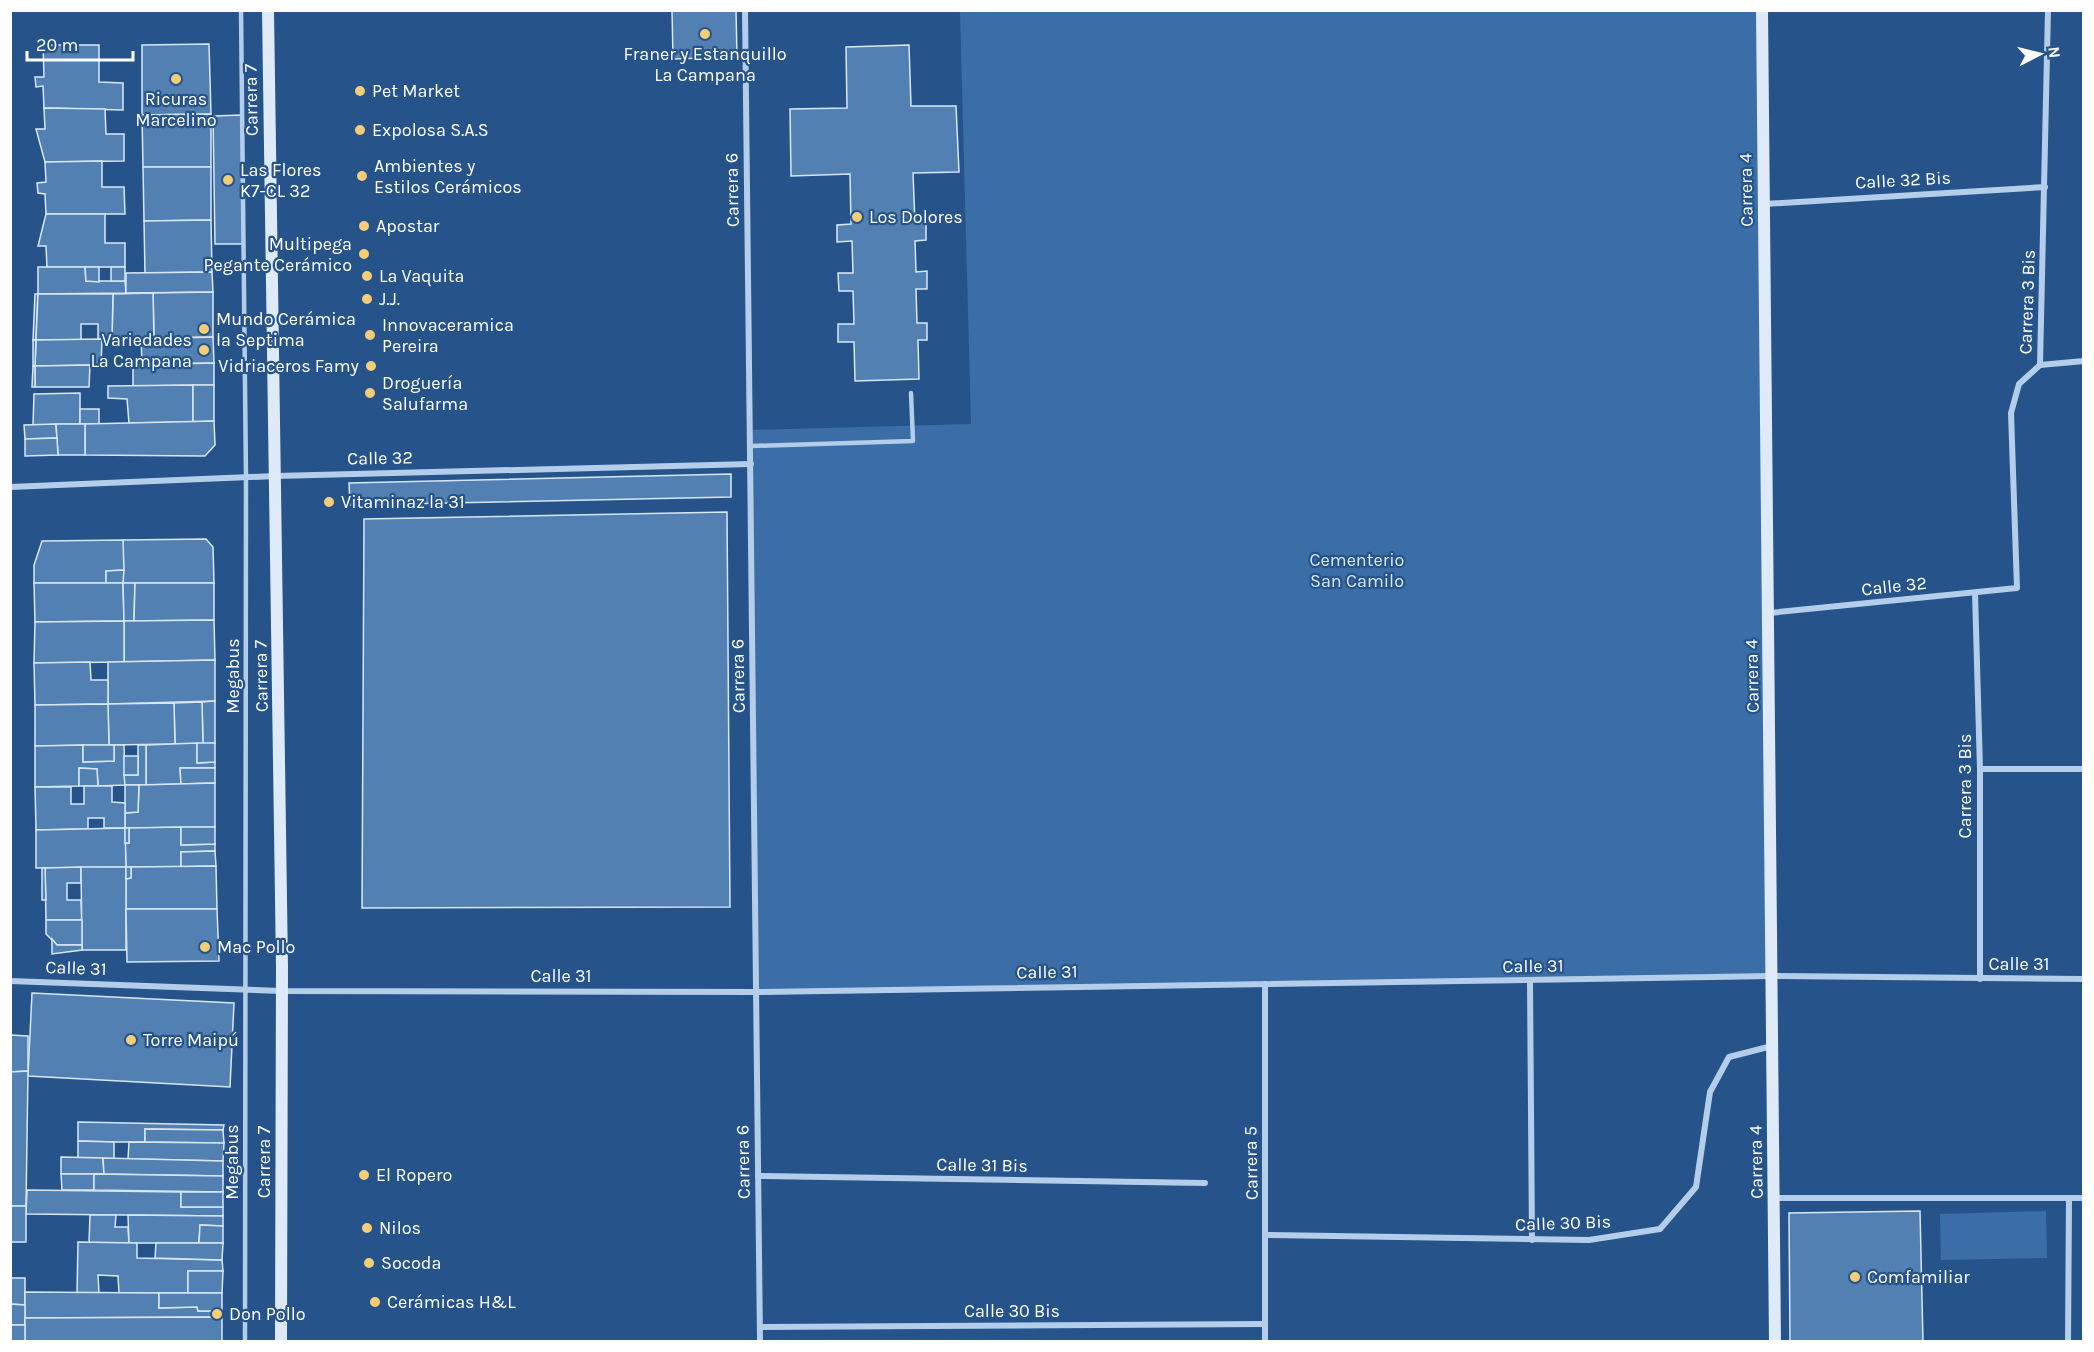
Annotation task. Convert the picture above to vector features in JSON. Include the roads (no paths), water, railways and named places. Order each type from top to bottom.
[{"type":"main road","name":"Carrera 7","points":[[268,10],[282,991],[281,1341]]},
{"type":"main road","name":"Carrera 4","points":[[1762,10],[1775,1341]]},
{"type":"street","name":"Carrera 6","points":[[745,10],[760,1341]]},
{"type":"street","name":"Carrera 3 Bis","points":[[2018,583],[2012,413],[2019,384],[2040,365],[2048,10]]},
{"type":"street","name":"Calle 32 Bis","points":[[1764,204],[2045,187]]},
{"type":"street","points":[[2040,365],[2084,361]]},
{"type":"street","name":"Calle 32","points":[[10,487],[276,476],[751,464]]},
{"type":"street","name":"Calle 32","points":[[1769,613],[2016,589],[2018,583]]},
{"type":"street","name":"Carrera 3 Bis","points":[[1976,593],[1980,769],[1980,979]]},
{"type":"street","points":[[1980,769],[2084,769]]},
{"type":"street","name":"Calle 31","points":[[10,981],[282,991],[757,992],[1773,976],[2084,979]]},
{"type":"street","points":[[1530,981],[1532,1240]]},
{"type":"street","name":"Carrera 5","points":[[1265,984],[1267,1235],[1265,1341]]},
{"type":"street","name":"Calle 30 Bis","points":[[1267,1235],[1589,1240],[1660,1229],[1696,1187],[1710,1092],[1728,1057],[1773,1045]]},
{"type":"street","name":"Calle 31 Bis","points":[[758,1176],[1205,1183]]},
{"type":"street","points":[[1774,1198],[2084,1198]]},
{"type":"street","points":[[2068,1341],[2069,1198]]},
{"type":"street","name":"Calle 30 Bis","points":[[760,1327],[1265,1324]]},
{"type":"lane","name":"Megabus","points":[[241,10],[246,478],[245,1341]]},
{"type":"lane","points":[[750,446],[913,441],[911,393]]},
{"type":"place","name":"Franer y Estanquillo La Campana","points":[[705,34]]},
{"type":"place","name":"Ricuras Marcelino","points":[[176,79]]},
{"type":"place","name":"Pet Market","points":[[360,91]]},
{"type":"place","name":"Expolosa S.A.S","points":[[360,130]]},
{"type":"place","name":"Ambientes y Estilos Cerámicos","points":[[362,176]]},
{"type":"place","name":"Las Flores K7-CL 32","points":[[228,180]]},
{"type":"place","name":"Los Dolores","points":[[857,217]]},
{"type":"place","name":"Apostar","points":[[364,226]]},
{"type":"place","name":"Multipega Pegante Cerámico","points":[[364,254]]},
{"type":"place","name":"La Vaquita","points":[[367,276]]},
{"type":"place","name":"J.J.","points":[[367,299]]},
{"type":"place","name":"Mundo Cerámica la Septima","points":[[204,329]]},
{"type":"place","name":"Innovaceramica Pereira","points":[[370,335]]},
{"type":"place","name":"Variedades La Campana","points":[[204,350]]},
{"type":"place","name":"Vidriaceros Famy","points":[[371,366]]},
{"type":"place","name":"Droguería Salufarma","points":[[370,393]]},
{"type":"place","name":"Vitaminaz la 31","points":[[329,502]]},
{"type":"place","name":"Mac Pollo","points":[[205,947]]},
{"type":"place","name":"Torre Maipú","points":[[131,1040]]},
{"type":"place","name":"El Ropero","points":[[364,1175]]},
{"type":"place","name":"Nilos","points":[[367,1228]]},
{"type":"place","name":"Socoda","points":[[369,1263]]},
{"type":"place","name":"Comfamiliar","points":[[1855,1277]]},
{"type":"place","name":"Cerámicas H&L","points":[[375,1302]]},
{"type":"place","name":"Don Pollo","points":[[217,1314]]},
{"type":"park label","name":"Cementerio San Camilo","points":[[1357,570]]}]
